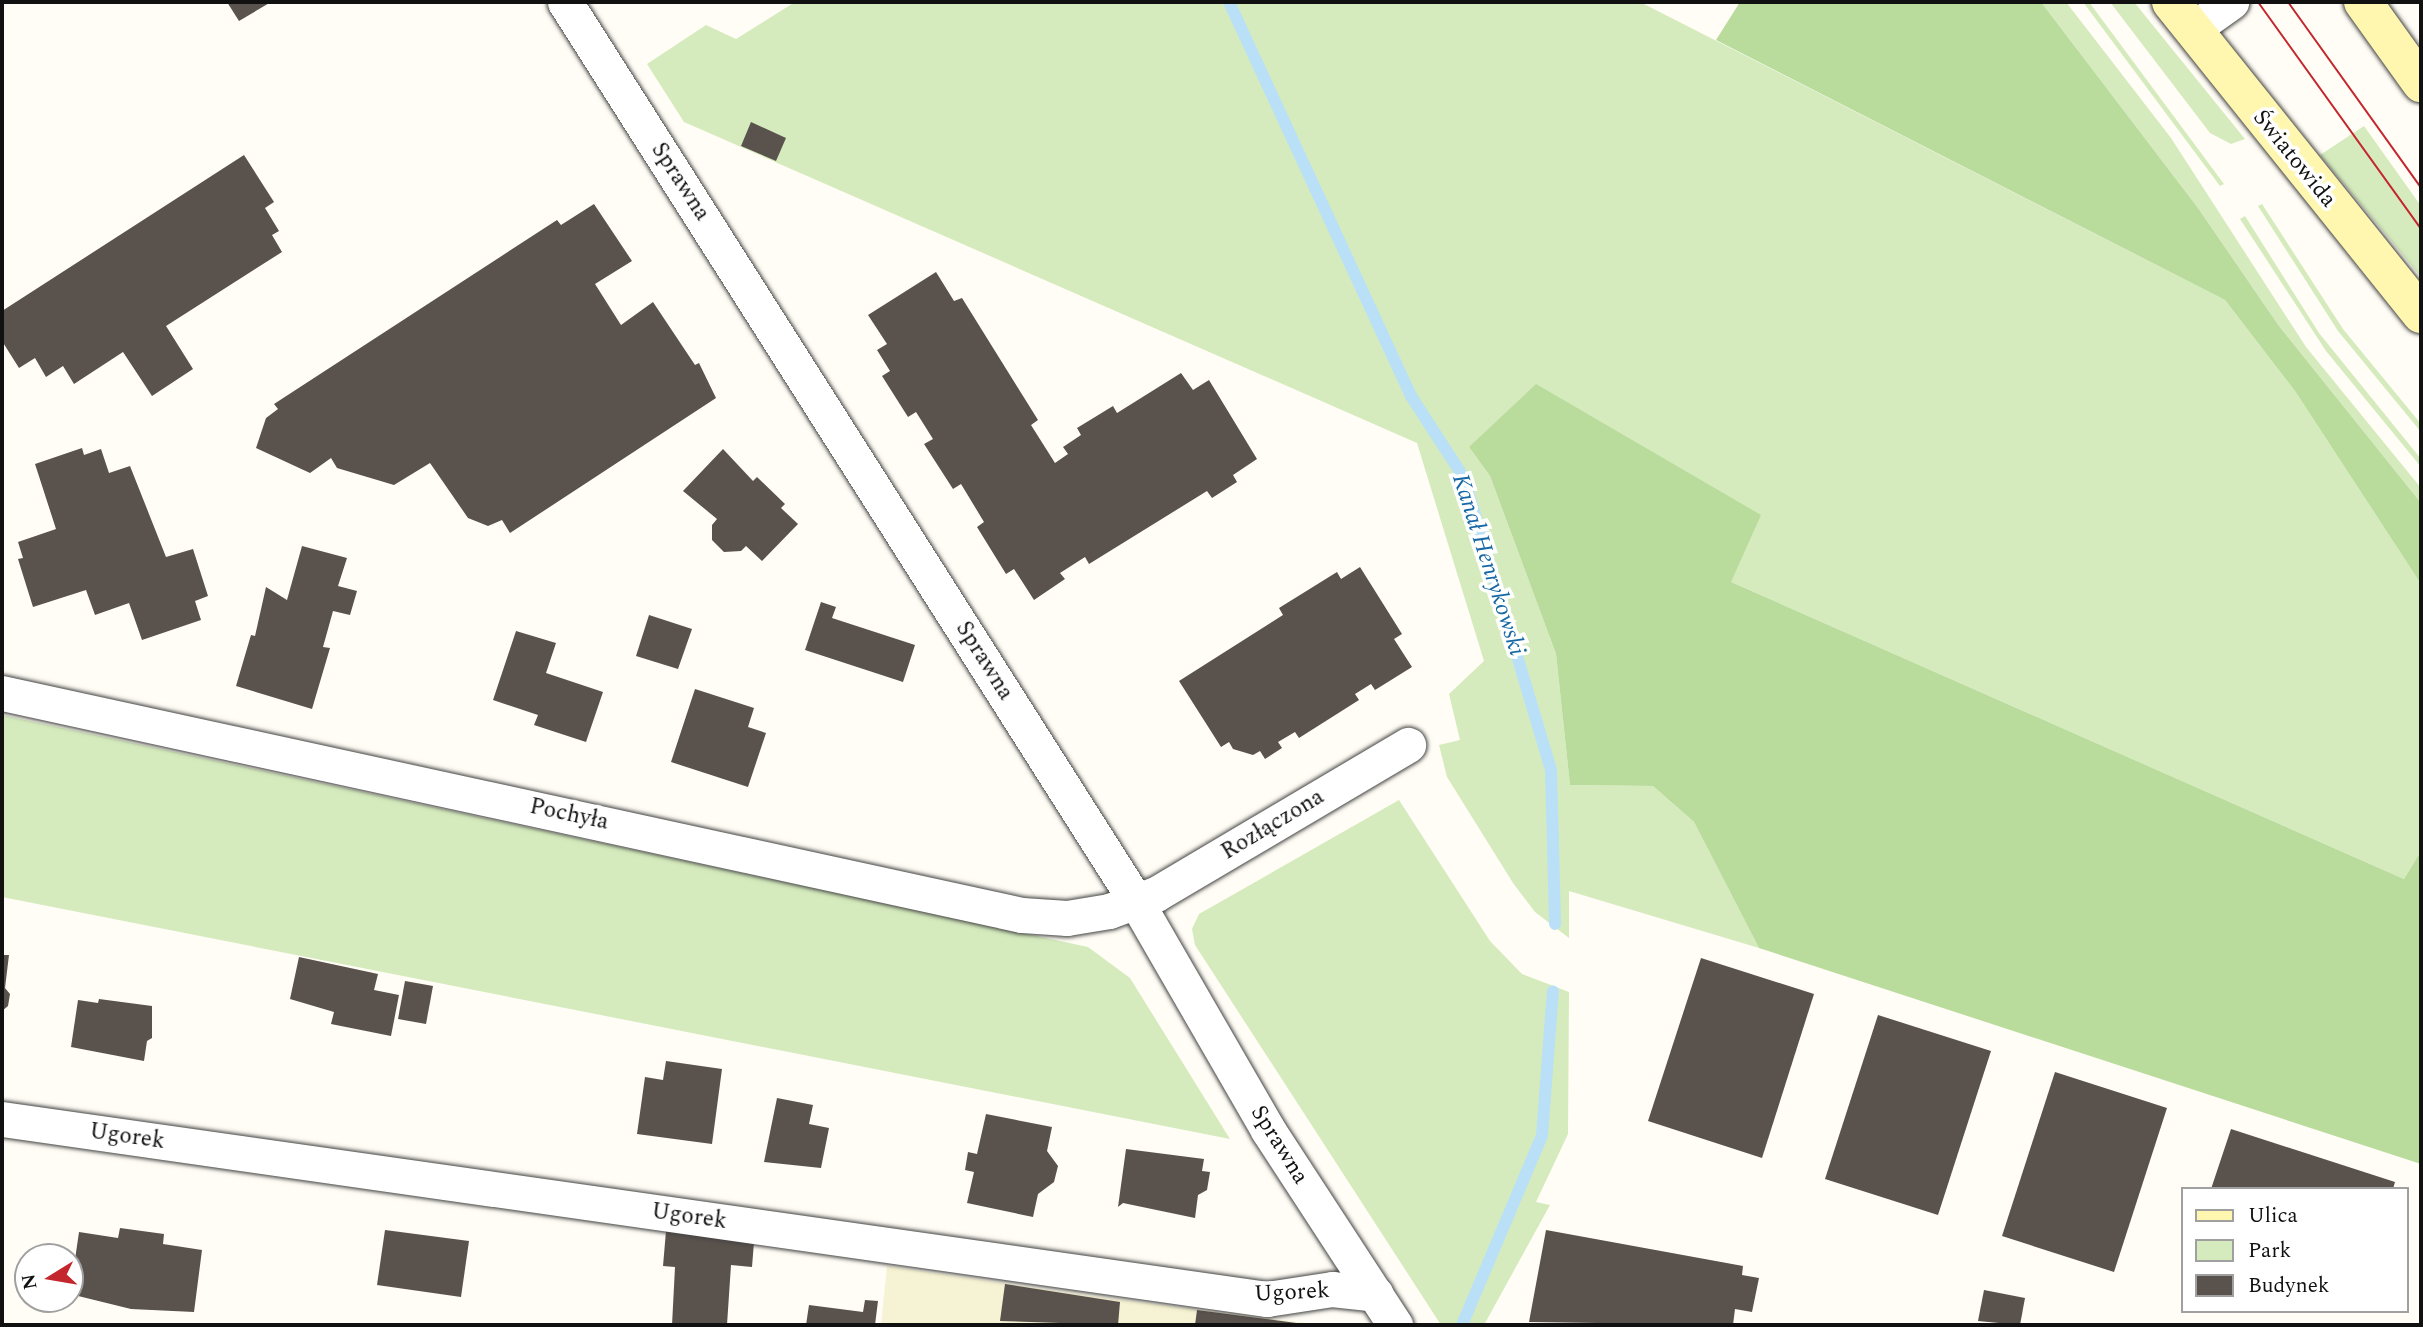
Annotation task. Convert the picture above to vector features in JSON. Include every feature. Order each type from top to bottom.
[{"type":"street","name":"Sprawna","points":[[565,2],[1137,903],[1268,1130],[1395,1325]]},
{"type":"street","points":[[2182,15],[2231,2]]},
{"type":"street","points":[[2363,2],[2421,83]]},
{"type":"street","name":"Światowida","points":[[2182,15],[2421,314]]},
{"type":"street","name":"Pochyła","points":[[2,693],[1022,915],[1067,918],[1137,903]]},
{"type":"street","name":"Rozłączona","points":[[1137,903],[1408,746]]},
{"type":"street","name":"Ugorek","points":[[2,1119],[1267,1299],[1332,1289],[1376,1294]]},
{"type":"shaded area","points":[[887,1266],[1092,1296],[1322,1325],[881,1325]]},
{"type":"green space","points":[[795,2],[1640,2],[2225,300],[2295,391],[2421,584],[2421,851],[2404,879],[1731,582],[1469,447],[1490,476],[1556,654],[1570,785],[1653,786],[1694,822],[1759,948],[1569,891],[1569,938],[1535,912],[1513,883],[1447,777],[1439,745],[1460,740],[1449,694],[1484,661],[1417,443],[684,122],[647,64],[706,25],[736,39]]},
{"type":"green space","points":[[1740,2],[2041,2],[2198,208],[2279,326],[2421,503],[2421,584],[2295,391],[2225,300],[1716,40]]},
{"type":"green space","points":[[2041,2],[2066,2],[2171,138],[2306,347],[2421,488],[2421,503],[2279,326],[2198,208]]},
{"type":"green space","points":[[2083,2],[2089,2],[2224,184],[2220,186]]},
{"type":"green space","points":[[2110,2],[2134,2],[2245,139],[2231,144],[2210,133]]},
{"type":"green space","points":[[2364,126],[2421,206],[2421,277],[2320,155]]},
{"type":"green space","points":[[2262,204],[2343,329],[2421,424],[2421,432],[2338,331],[2258,206]]},
{"type":"green space","points":[[2245,216],[2319,333],[2421,459],[2421,467],[2326,351],[2240,219]]},
{"type":"green space","points":[[1536,384],[1761,515],[1731,582],[2404,879],[2421,851],[2421,1164],[1759,948],[1694,822],[1653,786],[1570,785],[1556,654],[1490,476],[1469,447]]},
{"type":"green space","points":[[2,715],[1088,947],[1130,978],[1230,1139],[2,897]]},
{"type":"green space","points":[[1399,800],[1490,941],[1522,974],[1569,992],[1568,1134],[1536,1202],[1550,1205],[1484,1325],[1441,1325],[1195,945],[1192,929],[1199,914]]},
{"type":"building","points":[[227,2],[271,2],[239,21]]},
{"type":"building","points":[[751,122],[786,138],[776,161],[741,146]]},
{"type":"building","points":[[244,155],[274,202],[265,208],[279,231],[272,235],[282,252],[166,326],[193,369],[152,396],[123,352],[74,384],[63,366],[46,377],[35,358],[19,368],[2,341],[2,311]]},
{"type":"building","points":[[594,204],[632,261],[595,284],[621,325],[653,302],[695,365],[699,363],[716,398],[510,533],[502,520],[488,526],[468,518],[430,463],[394,485],[337,468],[331,458],[310,473],[256,448],[266,418],[278,409],[274,404],[557,220],[561,225]]},
{"type":"building","points":[[936,272],[954,301],[962,298],[1038,420],[1031,425],[1055,463],[1068,454],[1063,447],[1081,435],[1077,428],[1113,406],[1117,413],[1181,373],[1193,390],[1209,380],[1257,459],[1233,475],[1237,482],[1212,498],[1207,491],[1089,564],[1085,557],[1060,573],[1065,579],[1034,600],[1014,569],[1006,574],[977,527],[984,522],[961,484],[953,489],[924,444],[933,439],[916,412],[908,417],[882,376],[890,371],[877,350],[887,344],[868,315]]},
{"type":"building","points":[[82,448],[84,455],[101,449],[109,473],[130,466],[166,557],[193,549],[208,596],[195,601],[201,620],[142,640],[129,603],[95,615],[86,590],[33,607],[18,559],[23,558],[18,542],[56,529],[35,464]]},
{"type":"building","points":[[723,449],[753,481],[757,477],[785,504],[781,508],[798,524],[762,561],[746,546],[741,551],[724,552],[712,540],[712,525],[717,519],[683,491]]},
{"type":"building","points":[[302,546],[347,558],[338,586],[357,591],[350,615],[333,611],[323,647],[330,648],[312,709],[236,686],[251,635],[255,636],[266,587],[287,600]]},
{"type":"building","points":[[1360,567],[1402,634],[1394,639],[1412,667],[1375,690],[1371,684],[1355,694],[1359,700],[1299,738],[1295,732],[1278,742],[1282,748],[1265,759],[1260,751],[1253,755],[1233,749],[1229,742],[1221,747],[1179,681],[1283,615],[1279,608],[1337,572],[1341,579]]},
{"type":"building","points":[[821,602],[836,607],[832,618],[915,645],[903,682],[805,650]]},
{"type":"building","points":[[649,615],[692,629],[678,669],[636,656]]},
{"type":"building","points":[[516,631],[556,643],[546,673],[603,692],[586,742],[534,725],[538,715],[493,700]]},
{"type":"building","points":[[695,689],[754,708],[748,727],[766,733],[748,787],[671,762]]},
{"type":"building","points":[[2,955],[9,955],[5,988],[10,994],[8,1006],[2,1011]]},
{"type":"building","points":[[299,957],[378,974],[374,990],[399,995],[391,1036],[331,1024],[334,1012],[290,999]]},
{"type":"building","points":[[1701,958],[1814,994],[1762,1158],[1648,1121]]},
{"type":"building","points":[[405,981],[433,986],[426,1024],[398,1019]]},
{"type":"building","points":[[99,999],[152,1006],[152,1038],[147,1041],[144,1061],[71,1047],[78,1000],[98,1003]]},
{"type":"building","points":[[1878,1015],[1991,1051],[1938,1215],[1825,1179]]},
{"type":"building","points":[[666,1061],[722,1069],[712,1144],[637,1134],[645,1077],[663,1080]]},
{"type":"building","points":[[2055,1072],[2167,1108],[2114,1272],[2002,1236]]},
{"type":"building","points":[[777,1098],[813,1105],[809,1124],[829,1128],[821,1168],[764,1162]]},
{"type":"building","points":[[986,1114],[1052,1127],[1047,1151],[1058,1166],[1054,1182],[1038,1194],[1033,1217],[967,1203],[974,1172],[965,1170],[968,1152],[977,1154]]},
{"type":"building","points":[[2231,1129],[2395,1182],[2394,1187],[2212,1187]]},
{"type":"building","points":[[1126,1149],[1204,1159],[1202,1171],[1210,1172],[1207,1190],[1198,1195],[1195,1218],[1123,1203],[1118,1207]]},
{"type":"building","points":[[120,1228],[164,1234],[163,1244],[202,1250],[194,1312],[131,1309],[84,1297],[84,1243],[77,1243],[79,1232],[118,1238]]},
{"type":"building","points":[[385,1230],[469,1241],[461,1297],[377,1285]]},
{"type":"building","points":[[1546,1230],[1743,1266],[1742,1275],[1759,1278],[1752,1312],[1735,1309],[1733,1325],[1529,1322]]},
{"type":"building","points":[[666,1231],[754,1242],[752,1267],[731,1265],[727,1325],[672,1325],[675,1267],[663,1266]]},
{"type":"building","points":[[1005,1284],[1120,1302],[1118,1325],[1000,1321]]},
{"type":"building","points":[[1984,1290],[2025,1298],[2020,1325],[1978,1321]]},
{"type":"building","points":[[865,1300],[878,1301],[875,1325],[806,1325],[809,1305],[863,1312]]},
{"type":"building","points":[[1197,1310],[1304,1324],[1195,1325]]},
{"type":"waterway","name":"Kanał Henrykowski","points":[[1229,2],[1411,396],[1464,478],[1551,770],[1555,924]]},
{"type":"waterway","name":"Kanał Henrykowski","points":[[1462,1325],[1542,1136],[1553,991]]},
{"type":"tram line","points":[[2258,2],[2421,229]]},
{"type":"tram line","points":[[2288,2],[2421,188]]}]
